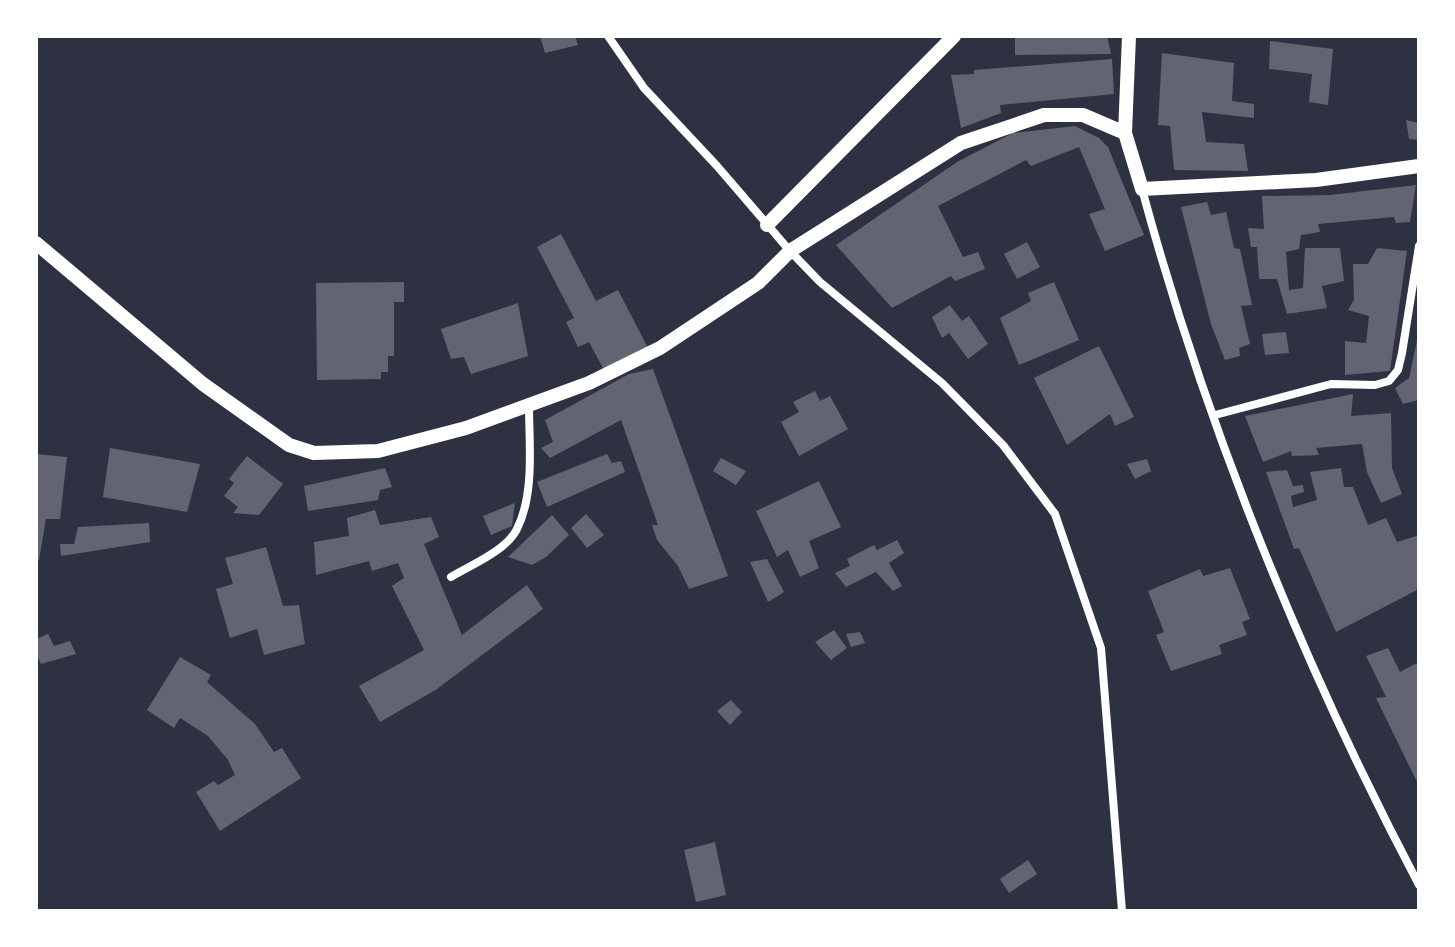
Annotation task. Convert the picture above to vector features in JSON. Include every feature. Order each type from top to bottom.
[{"type":"street","points":[[608,36],[644,88],[790,251],[820,282],[942,383],[1003,445],[1055,514],[1101,648],[1122,911]]},
{"type":"street","points":[[767,225],[954,36]]},
{"type":"street","points":[[1129,36],[1125,133],[1171,297],[1309,656],[1381,812],[1419,885]]},
{"type":"street","points":[[36,243],[203,384],[289,445],[314,453],[378,451],[466,428],[529,405],[589,383],[660,348],[758,283],[790,251],[961,143],[1005,125],[1044,115],[1083,115],[1125,133]]},
{"type":"street","points":[[1142,189],[1316,180],[1419,166]]},
{"type":"street","points":[[1215,415],[1331,384],[1375,385],[1389,381],[1398,370],[1402,353],[1419,246]]},
{"type":"street","points":[[451,577],[499,547],[516,531],[530,460],[529,405]]},
{"type":"building","points":[[540,36],[575,36],[578,45],[545,53]]},
{"type":"building","points":[[1107,36],[1111,54],[1015,55],[1015,37]]},
{"type":"building","points":[[1270,41],[1333,49],[1328,105],[1309,102],[1312,74],[1269,69]]},
{"type":"building","points":[[1162,53],[1234,63],[1232,101],[1254,104],[1254,118],[1202,112],[1206,142],[1244,144],[1248,171],[1174,170],[1170,126],[1158,125]]},
{"type":"building","points":[[1112,59],[1114,94],[1000,105],[1001,113],[961,128],[951,75],[974,74],[974,70]]},
{"type":"building","points":[[1406,120],[1419,123],[1419,140],[1409,139]]},
{"type":"building","points":[[1075,126],[1099,138],[1108,147],[1144,235],[1105,251],[1089,214],[1105,209],[1079,147],[1031,166],[1026,160],[938,206],[963,257],[978,252],[985,269],[955,281],[951,276],[892,308],[836,245],[957,162],[1013,133]]},
{"type":"building","points":[[1416,185],[1410,222],[1396,223],[1394,217],[1318,224],[1320,232],[1301,235],[1299,249],[1286,252],[1289,290],[1303,288],[1305,248],[1340,248],[1344,281],[1322,286],[1327,308],[1287,314],[1277,279],[1259,279],[1257,247],[1251,247],[1248,228],[1264,229],[1262,196],[1330,195]]},
{"type":"building","points":[[1207,202],[1211,215],[1226,212],[1234,248],[1240,249],[1252,305],[1241,306],[1250,344],[1239,348],[1240,356],[1225,360],[1211,324],[1181,207]]},
{"type":"building","points":[[561,234],[596,301],[618,290],[648,348],[604,370],[589,342],[578,347],[566,322],[574,318],[537,247]]},
{"type":"building","points":[[1027,242],[1040,267],[1017,279],[1004,254]]},
{"type":"building","points":[[1377,248],[1407,251],[1390,371],[1345,375],[1345,341],[1366,343],[1369,316],[1348,310],[1354,300],[1353,264],[1368,264]]},
{"type":"building","points":[[404,282],[404,302],[394,302],[394,356],[388,356],[388,372],[381,372],[381,379],[317,380],[316,283]]},
{"type":"building","points":[[1054,282],[1079,340],[1019,365],[1000,318],[1031,301],[1028,293]]},
{"type":"building","points":[[518,303],[528,356],[471,374],[464,357],[451,359],[441,329]]},
{"type":"building","points":[[950,305],[962,321],[969,316],[988,344],[968,359],[949,333],[942,338],[932,317]]},
{"type":"building","points":[[1286,332],[1289,353],[1265,355],[1262,334]]},
{"type":"building","points":[[1418,336],[1419,400],[1403,404],[1395,388],[1409,378]]},
{"type":"building","points":[[1099,346],[1134,417],[1115,426],[1110,414],[1067,445],[1034,378]]},
{"type":"building","points":[[653,369],[728,576],[689,589],[678,566],[657,540],[652,525],[658,525],[621,420],[550,458],[541,448],[553,442],[545,420],[629,374]]},
{"type":"building","points":[[815,391],[820,401],[830,396],[848,429],[799,456],[781,422],[799,412],[793,402]]},
{"type":"building","points":[[1353,394],[1351,416],[1391,413],[1392,468],[1402,494],[1381,503],[1367,472],[1362,444],[1316,448],[1319,455],[1292,456],[1291,451],[1263,462],[1245,416]]},
{"type":"building","points":[[110,448],[200,464],[187,512],[103,497]]},
{"type":"building","points":[[36,454],[67,457],[60,519],[46,519],[39,560],[36,561]]},
{"type":"building","points":[[607,454],[612,463],[621,461],[625,472],[547,507],[537,482]]},
{"type":"building","points":[[247,456],[283,484],[259,515],[233,513],[238,507],[224,496],[234,483],[229,479]]},
{"type":"building","points":[[721,458],[746,471],[736,485],[713,471]]},
{"type":"building","points":[[1147,459],[1151,471],[1135,479],[1127,464]]},
{"type":"building","points":[[385,468],[392,487],[380,490],[378,500],[308,511],[304,486]]},
{"type":"building","points":[[1341,468],[1344,487],[1353,487],[1368,525],[1386,518],[1397,542],[1419,535],[1419,589],[1336,632],[1299,548],[1294,549],[1266,472],[1287,470],[1293,486],[1303,485],[1304,492],[1291,496],[1293,507],[1317,500],[1310,472]]},
{"type":"building","points":[[819,481],[841,527],[809,541],[819,568],[800,577],[788,550],[777,557],[756,511]]},
{"type":"building","points":[[515,503],[512,526],[491,535],[483,516]]},
{"type":"building","points":[[375,510],[380,525],[431,517],[439,537],[424,544],[462,635],[527,585],[543,609],[437,689],[380,722],[359,686],[424,650],[392,586],[404,578],[398,563],[372,571],[369,561],[316,575],[314,542],[349,536],[347,518]]},
{"type":"building","points":[[586,514],[604,535],[587,548],[571,528]]},
{"type":"building","points":[[552,515],[569,535],[546,557],[532,565],[508,557]]},
{"type":"building","points":[[149,523],[150,542],[61,556],[60,544],[74,544],[78,527]]},
{"type":"building","points":[[897,540],[904,553],[889,563],[902,586],[893,591],[876,572],[846,587],[835,573],[850,566],[847,559],[874,545],[877,550]]},
{"type":"building","points":[[266,547],[283,606],[299,605],[305,644],[264,655],[257,629],[230,638],[216,589],[233,584],[225,558]]},
{"type":"building","points":[[767,559],[784,592],[768,602],[750,562]]},
{"type":"building","points":[[1230,568],[1250,619],[1242,622],[1247,635],[1219,645],[1222,654],[1171,671],[1156,635],[1164,632],[1148,591],[1200,569],[1203,576]]},
{"type":"building","points":[[834,630],[847,648],[831,660],[815,642]]},
{"type":"building","points":[[860,632],[865,643],[851,647],[846,634]]},
{"type":"building","points":[[48,634],[54,646],[70,641],[76,654],[41,664],[36,653],[36,639]]},
{"type":"building","points":[[1388,648],[1400,672],[1419,662],[1419,786],[1376,698],[1386,697],[1366,656]]},
{"type":"building","points":[[180,657],[211,675],[207,682],[255,724],[274,752],[282,748],[301,778],[220,831],[196,792],[214,781],[218,785],[235,775],[228,760],[208,736],[180,718],[174,728],[147,710]]},
{"type":"building","points":[[731,700],[742,712],[730,725],[717,711]]},
{"type":"building","points":[[715,842],[726,895],[696,902],[684,850]]},
{"type":"building","points":[[1028,860],[1037,874],[1009,893],[1000,879]]}]
